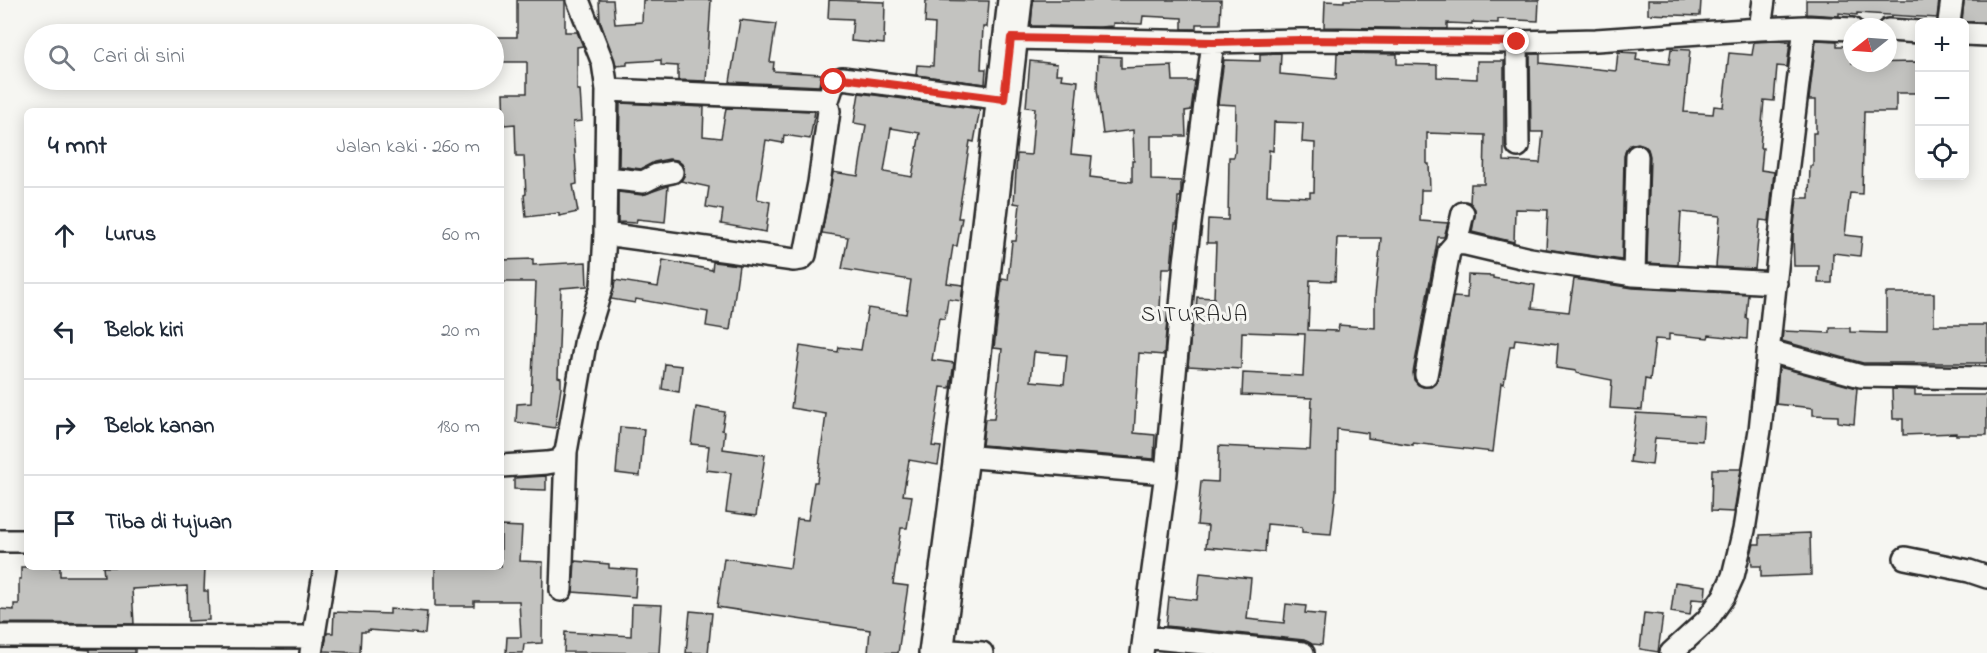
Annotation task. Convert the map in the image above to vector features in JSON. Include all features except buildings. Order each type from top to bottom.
[{"type":"main road","points":[[936,652],[962,456],[1015,0]]},
{"type":"street","points":[[561,590],[566,452],[586,338],[602,286],[607,178],[607,90],[603,63],[578,0]]},
{"type":"street","points":[[1760,29],[1764,0]]},
{"type":"street","points":[[1950,18],[1952,0]]},
{"type":"street","points":[[1011,38],[1213,42],[1301,40],[1517,42],[1596,40],[1805,27],[1843,29]]},
{"type":"street","points":[[1671,653],[1707,620],[1724,596],[1733,576],[1744,530],[1758,441],[1805,27]]},
{"type":"street","points":[[1897,31],[1915,32]]},
{"type":"street","points":[[1969,34],[1987,35]]},
{"type":"street","points":[[1213,42],[1185,262],[1166,473],[1143,645],[1303,653]]},
{"type":"street","points":[[1517,42],[1518,146]]},
{"type":"street","points":[[827,104],[834,82],[842,78],[1004,99]]},
{"type":"street","points":[[605,234],[794,260],[801,259],[805,255],[819,183],[829,111],[822,99],[607,90]]},
{"type":"street","points":[[1634,275],[1636,156]]},
{"type":"street","points":[[607,178],[644,182],[672,171]]},
{"type":"street","points":[[1426,375],[1449,251],[1456,243],[1462,213]]},
{"type":"street","points":[[1456,243],[1530,259],[1634,275],[1776,283]]},
{"type":"street","points":[[1768,351],[1861,376],[1987,378]]},
{"type":"street","points":[[504,466],[547,464],[559,461],[566,452]]},
{"type":"street","points":[[962,456],[1166,473]]},
{"type":"street","points":[[0,541],[24,542]]},
{"type":"street","points":[[1905,558],[1987,577]]},
{"type":"street","points":[[0,636],[313,645],[325,570]]},
{"type":"street","points":[[936,652],[982,653]]},
{"type":"district","name":"SITURAJA","points":[[1195,316]]},
{"type":"route","points":[[834,82],[842,78],[1004,99],[1011,38],[1213,42],[1301,40],[1517,42]]}]
